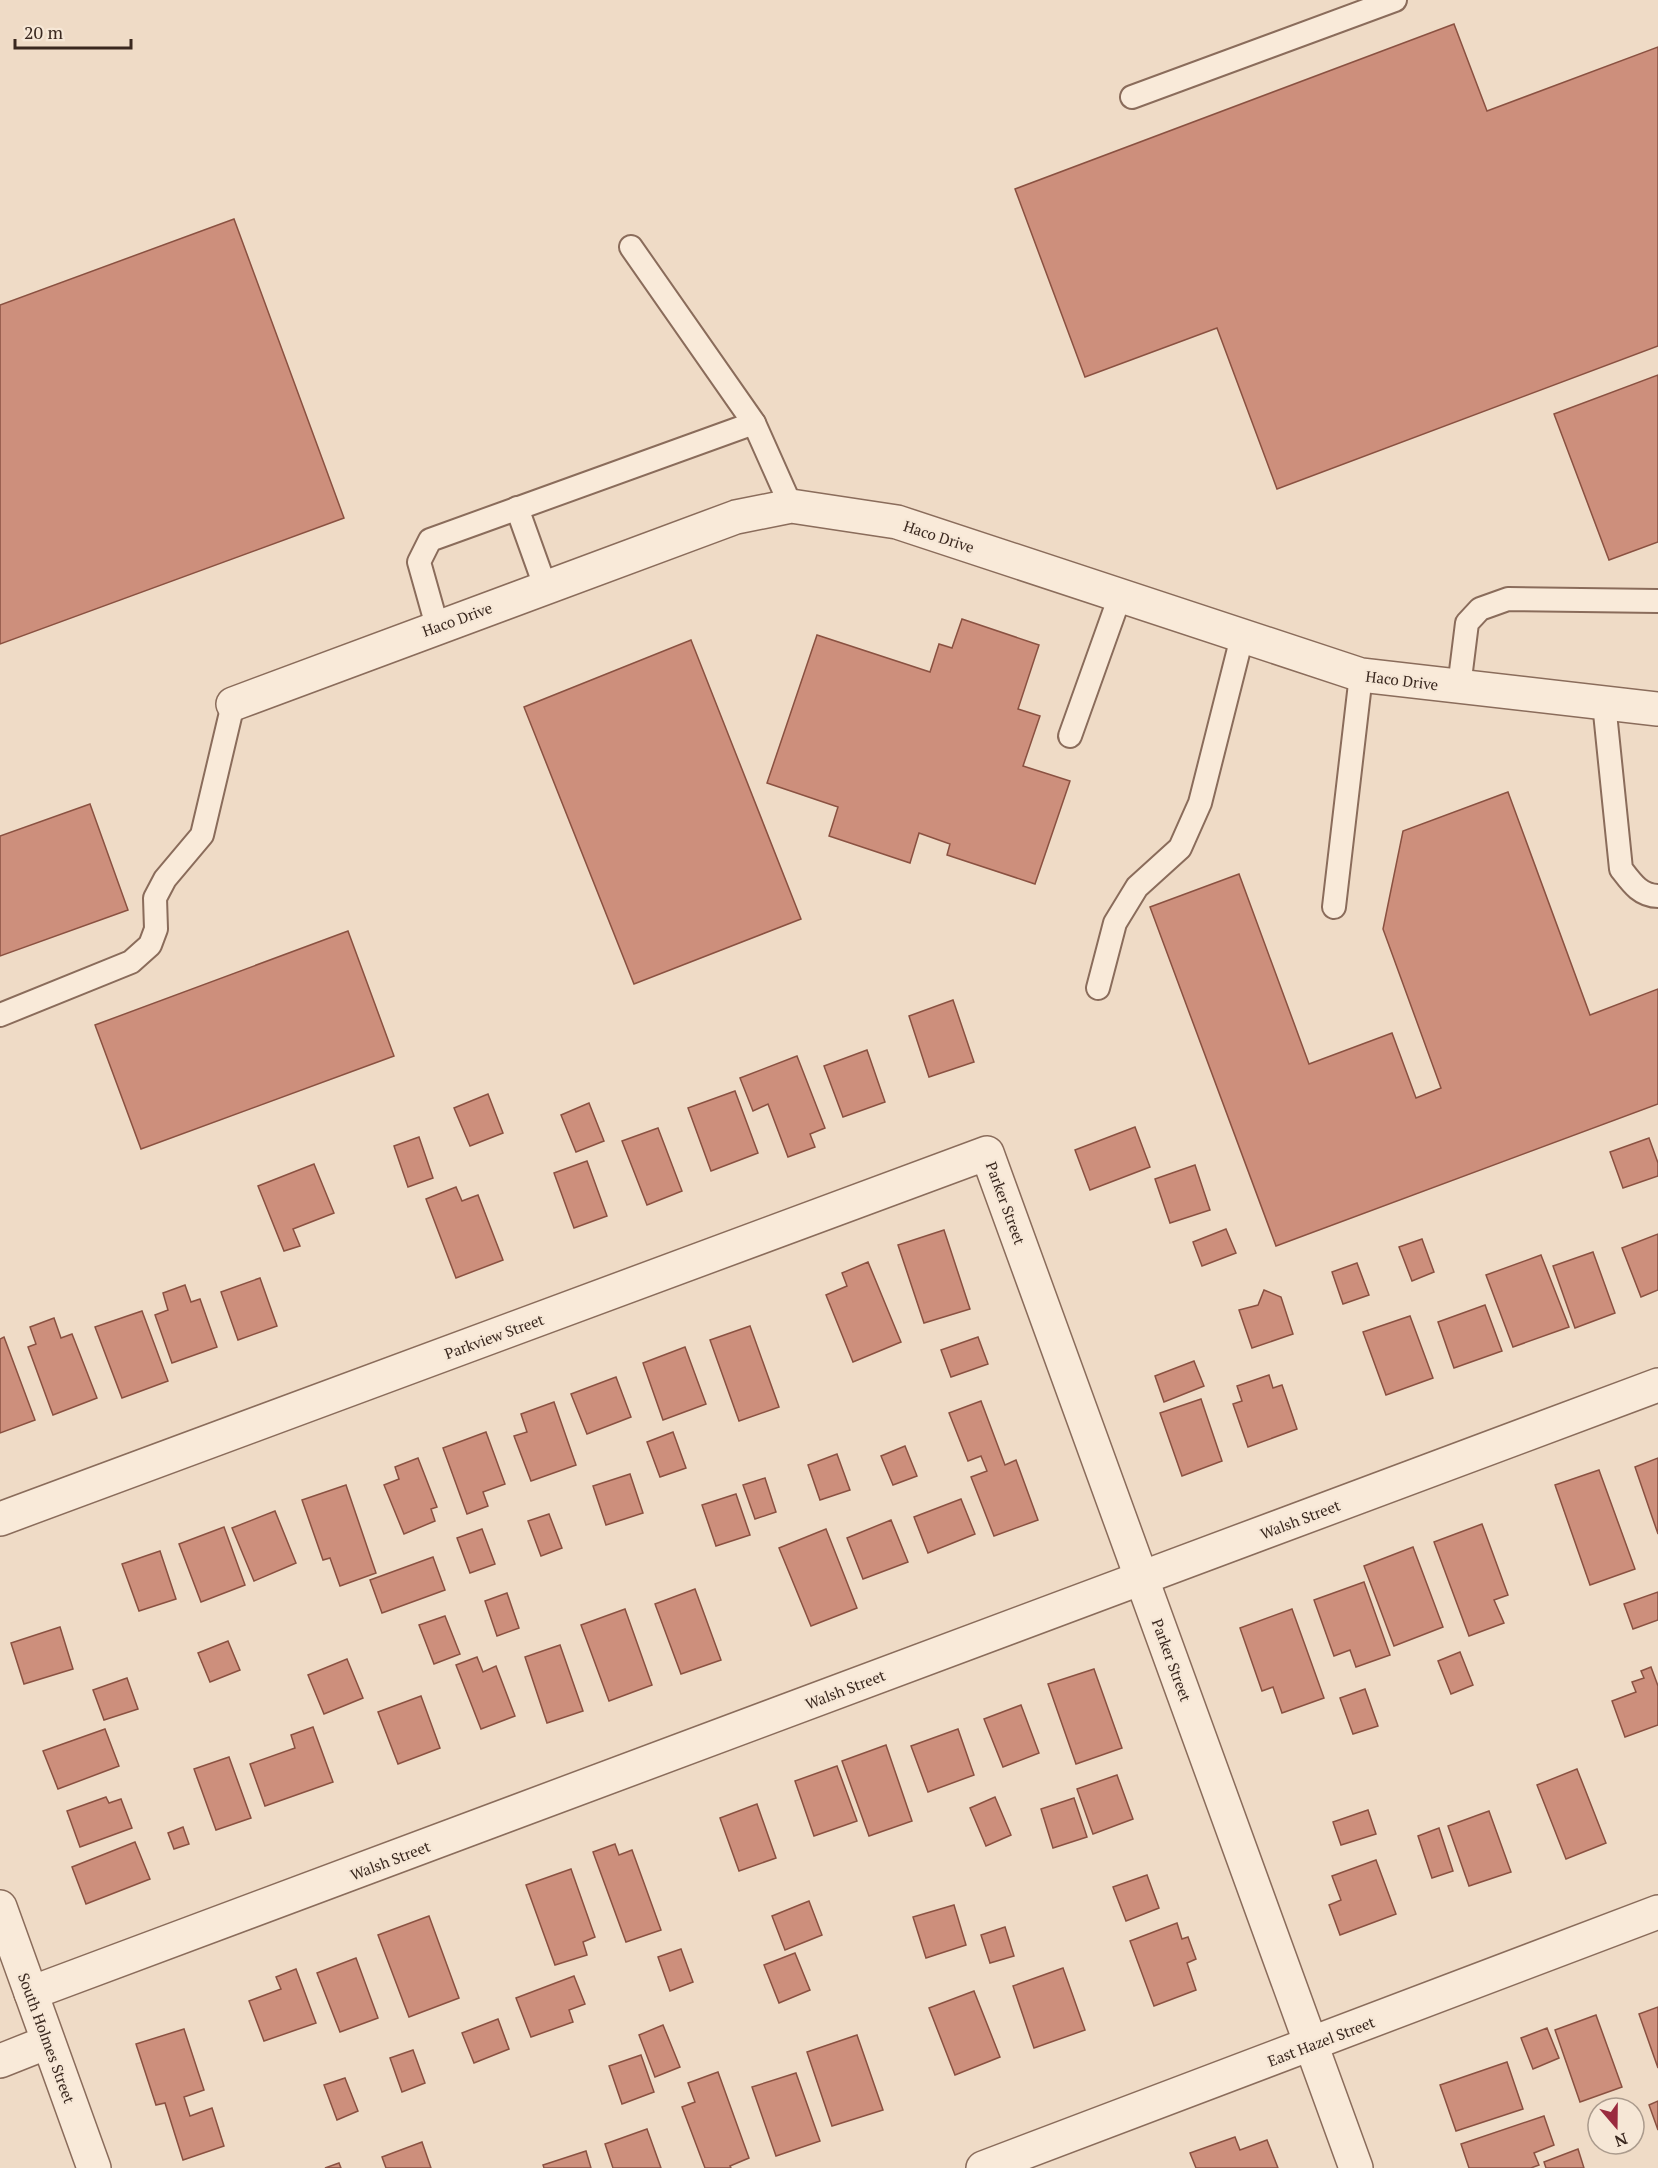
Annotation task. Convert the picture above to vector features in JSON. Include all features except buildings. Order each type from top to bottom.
[{"type":"street","name":"Haco Drive","points":[[233,704],[437,626],[736,517],[791,506],[897,522],[1361,675],[1658,709]]},
{"type":"street","name":"Parkview Street","points":[[0,1520],[987,1152]]},
{"type":"street","name":"Parker Street","points":[[987,1152],[1356,2168]]},
{"type":"street","name":"Walsh Street","points":[[31,1994],[1658,1385]]},
{"type":"street","name":"South Holmes Street","points":[[0,1907],[94,2168]]},
{"type":"street","name":"East Hazel Street","points":[[983,2168],[1658,1912]]},
{"type":"street","points":[[0,2061],[48,2042]]},
{"type":"lane","points":[[1132,97],[1395,0]]},
{"type":"lane","points":[[631,247],[754,423],[791,506]]},
{"type":"lane","points":[[437,626],[418,562],[430,540],[754,423]]},
{"type":"lane","points":[[517,508],[545,586]]},
{"type":"lane","points":[[1070,736],[1120,596]]},
{"type":"lane","points":[[1459,687],[1467,623],[1480,609],[1508,600],[1658,601]]},
{"type":"lane","points":[[1098,988],[1115,923],[1137,887],[1180,848],[1200,803],[1242,637]]},
{"type":"lane","points":[[1334,907],[1361,675]]},
{"type":"lane","points":[[1604,703],[1621,869],[1634,886],[1648,896],[1658,896]]},
{"type":"lane","points":[[0,1015],[131,962],[150,945],[156,930],[155,898],[165,879],[202,835],[233,704]]}]
